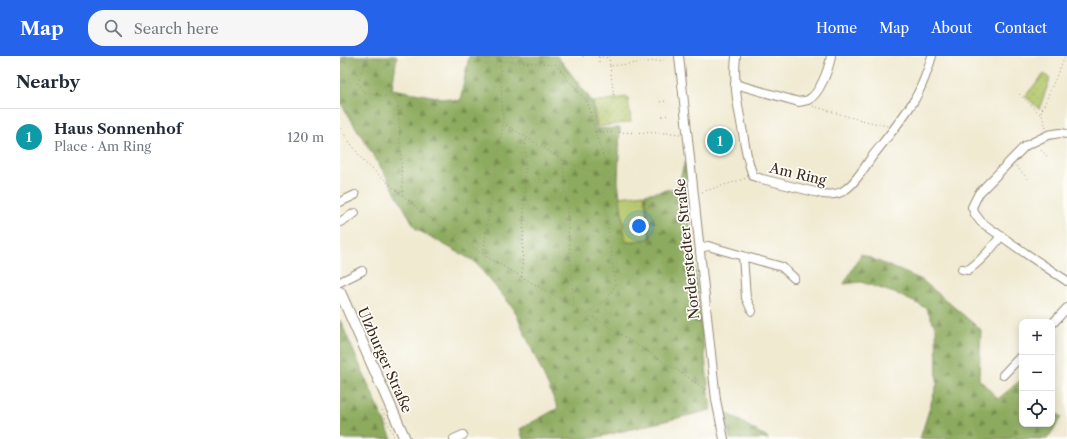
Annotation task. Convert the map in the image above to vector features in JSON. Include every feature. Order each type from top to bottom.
[{"type":"main road","name":"Ulzburger Straße","points":[[340,292],[405,439]]},
{"type":"street","name":"Norderstedter Straße","points":[[679,56],[716,400],[724,439]]},
{"type":"street","name":"Am Ring","points":[[736,56],[736,99],[749,165],[753,176],[822,194],[832,195],[847,189],[894,128],[915,98],[928,70],[932,56]]},
{"type":"street","points":[[735,84],[799,102],[807,101],[818,90],[825,76],[831,56]]},
{"type":"street","points":[[1067,134],[1060,133],[1048,135],[1025,146],[979,193],[972,207],[981,222],[1067,281]]},
{"type":"street","points":[[340,202],[355,195]]},
{"type":"street","points":[[340,222],[355,213]]},
{"type":"street","points":[[962,269],[968,270],[976,265],[994,246],[1001,236]]},
{"type":"street","points":[[700,248],[708,246],[782,267],[794,278]]},
{"type":"street","points":[[743,256],[746,298],[752,311]]},
{"type":"street","points":[[340,282],[362,271]]},
{"type":"street","points":[[1055,321],[1067,308]]},
{"type":"street","points":[[1003,375],[1019,358]]},
{"type":"street","points":[[454,439],[463,435]]},
{"type":"path","points":[[367,56],[358,83],[364,92],[394,98],[398,104],[403,196]]},
{"type":"path","points":[[493,56],[500,61],[555,64],[588,103],[595,132],[617,198]]},
{"type":"path","points":[[599,62],[599,56],[610,57],[614,98]]},
{"type":"path","points":[[1048,135],[1041,112],[1065,56]]},
{"type":"path","points":[[610,66],[664,60]]},
{"type":"path","points":[[483,254],[503,123],[500,61]]},
{"type":"path","points":[[1019,94],[1043,116]]},
{"type":"path","points":[[660,102],[667,101]]},
{"type":"path","points":[[812,106],[894,128]]},
{"type":"path","points":[[662,116],[669,115]]},
{"type":"path","points":[[503,123],[563,160],[612,181]]},
{"type":"path","points":[[340,128],[364,162],[423,213],[483,254],[522,278],[608,326],[701,386],[716,400]]},
{"type":"path","points":[[595,132],[671,133],[687,135]]},
{"type":"path","points":[[522,278],[526,137]]},
{"type":"path","points":[[1033,142],[1048,157]]},
{"type":"path","points":[[563,160],[574,307]]},
{"type":"path","points":[[1010,160],[1028,179]]},
{"type":"path","points":[[587,314],[608,298],[615,285],[602,176]]},
{"type":"path","points":[[694,194],[753,176]]},
{"type":"green space","points":[[345,56],[397,56],[392,89],[460,101],[469,56],[557,56],[592,101],[596,129],[620,128],[618,182],[626,242],[651,239],[645,194],[677,188],[685,162],[693,252],[711,410],[590,439],[523,439],[520,429],[558,408],[514,309],[474,261],[416,229],[385,174],[340,102],[340,59]]},
{"type":"green space","points":[[1044,74],[1050,79],[1039,109],[1025,96]]},
{"type":"green space","points":[[628,97],[631,122],[597,127],[593,102]]},
{"type":"green space","points":[[644,194],[650,239],[626,242],[620,197]]},
{"type":"green space","points":[[861,254],[922,280],[981,330],[979,379],[998,399],[1019,382],[1019,427],[1055,427],[1055,412],[1062,417],[1047,439],[920,439],[937,384],[936,328],[926,308],[897,294],[861,282],[844,284]]},
{"type":"green space","points":[[340,320],[392,439],[340,439]]},
{"type":"green space","points":[[724,411],[769,439],[730,439]]},
{"type":"place","name":"Haus Sonnenhof","points":[[720,141]]}]
